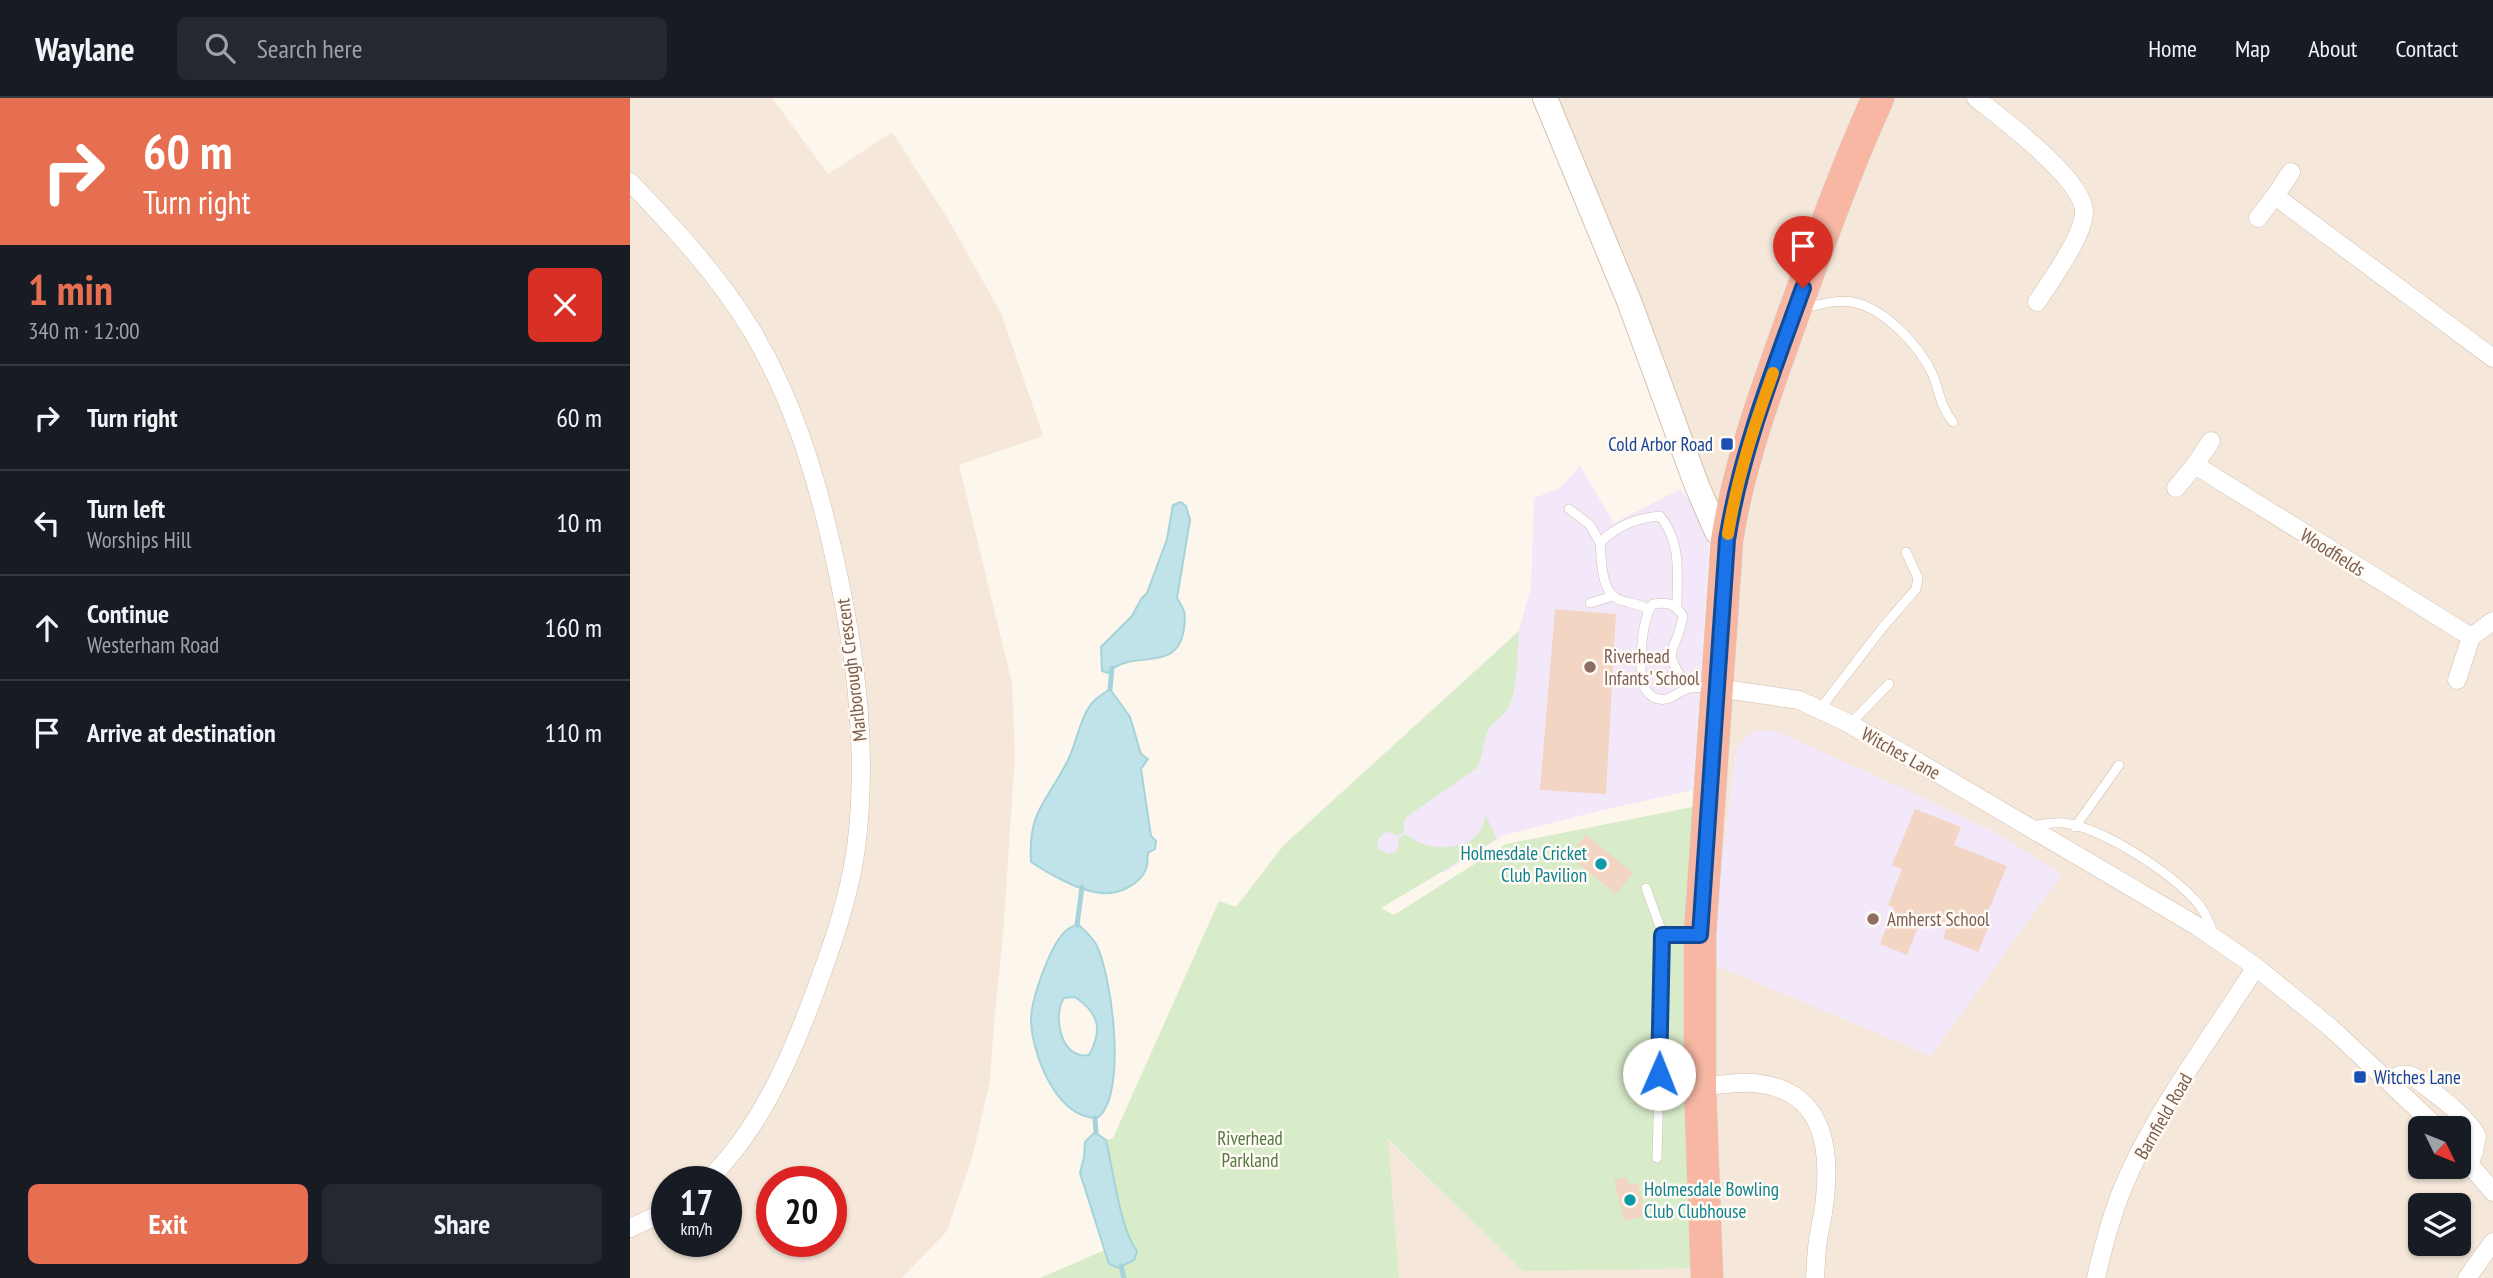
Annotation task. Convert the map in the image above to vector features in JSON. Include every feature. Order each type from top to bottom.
[{"type":"highway","points":[[1707,1278],[1700,1087],[1700,935],[1712,742],[1703,688],[1734,494],[1754,425],[1844,174],[1878,98]]},
{"type":"main road","points":[[1545,98],[1629,302],[1697,486],[1717,532],[1727,540]]},
{"type":"street","points":[[1976,98],[2025,138],[2074,184],[2084,212],[2073,246],[2037,302]]},
{"type":"street","points":[[2258,218],[2291,172]]},
{"type":"street","name":"Marlborough Crescent","points":[[630,182],[688,244],[722,287],[751,330],[782,387],[807,453],[830,539],[850,642],[859,718],[861,774],[856,848],[845,899],[828,954],[790,1055],[764,1107],[741,1144],[720,1166]]},
{"type":"street","points":[[2275,196],[2493,358]]},
{"type":"street","points":[[2176,488],[2211,441]]},
{"type":"street","name":"Woodfields","points":[[2195,465],[2471,637]]},
{"type":"street","points":[[2457,680],[2471,637],[2493,621]]},
{"type":"street","name":"Witches Lane","points":[[1703,688],[1799,700],[1920,762],[2215,938],[2256,967],[2331,1028],[2425,1116]]},
{"type":"street","name":"Barnfield Road","points":[[2096,1278],[2124,1185],[2149,1137],[2256,967]]},
{"type":"street","points":[[2390,1082],[2400,1074],[2407,1073],[2461,1116]]},
{"type":"street","points":[[1700,1087],[1755,1083],[1780,1089],[1801,1099],[1818,1121],[1827,1152],[1825,1198],[1815,1278]]},
{"type":"street","points":[[2471,1125],[2477,1136],[2474,1152],[2471,1154]]},
{"type":"street","points":[[2471,1166],[2493,1192]]},
{"type":"street","points":[[630,1228],[651,1218]]},
{"type":"street","points":[[2467,1278],[2493,1242]]},
{"type":"lane","points":[[1795,310],[1852,302],[1889,321],[1924,359],[1933,375],[1941,405],[1953,422]]},
{"type":"lane","points":[[1569,509],[1590,525],[1600,543],[1605,583],[1613,596],[1623,601],[1637,602],[1648,609]]},
{"type":"lane","points":[[1600,543],[1609,534],[1645,517],[1660,516],[1667,525],[1678,561],[1677,606],[1683,616],[1681,629],[1670,655],[1674,667],[1703,688]]},
{"type":"lane","points":[[1820,709],[1916,589],[1918,578],[1906,552]]},
{"type":"lane","points":[[1590,603],[1613,596]]},
{"type":"lane","points":[[1677,606],[1665,602],[1653,604],[1648,609],[1642,649],[1642,682],[1649,694],[1658,699],[1668,699],[1703,688]]},
{"type":"lane","points":[[1850,724],[1889,684]]},
{"type":"lane","points":[[2075,827],[2119,765]]},
{"type":"lane","points":[[2028,827],[2064,823],[2113,841],[2145,860],[2178,885],[2201,907],[2215,938]]},
{"type":"lane","points":[[1646,888],[1662,935],[1657,1158]]},
{"type":"lane","points":[[1662,935],[1700,935]]},
{"type":"shaded area","points":[[630,98],[772,98],[828,174],[892,132],[948,219],[1002,315],[1043,436],[959,465],[1012,683],[1015,755],[1003,935],[990,1081],[972,1158],[947,1231],[902,1278],[630,1278]]},
{"type":"shaded area","points":[[1545,98],[2493,98],[2493,1278],[1399,1278],[1387,1139],[1523,1271],[1702,1081],[1727,542]]},
{"type":"shaded area","name":"Riverhead Infants' School","points":[[1580,466],[1614,523],[1680,489],[1701,517],[1709,548],[1693,790],[1504,835],[1445,872],[1283,846],[1519,631],[1531,586],[1534,498],[1560,488]]},
{"type":"shaded area","name":"Amherst School","points":[[1758,730],[1776,731],[1920,796],[1993,831],[2062,874],[1931,1056],[1710,963],[1736,750],[1745,737]]},
{"type":"green space","name":"Riverhead Parkland","points":[[1519,631],[1512,698],[1507,711],[1488,731],[1477,768],[1408,816],[1403,823],[1405,831],[1397,836],[1390,832],[1384,833],[1377,841],[1379,849],[1388,854],[1395,852],[1399,845],[1398,839],[1406,834],[1416,841],[1440,847],[1465,843],[1475,837],[1482,827],[1485,814],[1497,839],[1381,908],[1394,915],[1506,844],[1712,803],[1708,1268],[1523,1271],[1388,1139],[1399,1278],[1040,1278],[1105,1250],[1109,1265],[1118,1268],[1134,1260],[1137,1251],[1122,1214],[1106,1140],[1113,1138],[1219,901],[1236,907],[1283,846]]},
{"type":"water","points":[[1181,502],[1186,506],[1190,520],[1177,598],[1185,615],[1180,643],[1173,652],[1164,656],[1129,662],[1108,673],[1102,671],[1101,647],[1132,616],[1147,593],[1167,539],[1173,505]]},
{"type":"water","points":[[1110,689],[1130,717],[1141,754],[1148,759],[1141,769],[1151,836],[1156,841],[1155,849],[1148,853],[1146,869],[1139,880],[1121,891],[1107,893],[1092,892],[1038,867],[1031,862],[1031,845],[1032,831],[1040,808],[1070,755],[1088,708]]},
{"type":"water","points":[[1078,924],[1096,944],[1112,1007],[1115,1062],[1112,1086],[1107,1106],[1097,1118],[1082,1115],[1069,1108],[1058,1096],[1041,1065],[1032,1032],[1032,1009],[1055,945],[1068,929]],"holes":[[[1075,997],[1094,1016],[1097,1030],[1089,1055],[1079,1055],[1072,1051],[1066,1044],[1059,1025],[1060,1006],[1064,998]]]},
{"type":"water","points":[[1095,1132],[1106,1140],[1122,1214],[1137,1251],[1134,1260],[1118,1268],[1109,1264],[1080,1173],[1085,1142]]},
{"type":"building","points":[[1555,609],[1616,614],[1606,794],[1540,790]]},
{"type":"building","name":"Amherst School","points":[[1915,809],[1961,827],[1954,845],[2007,866],[1984,921],[1990,924],[1978,952],[1943,938],[1948,924],[1923,914],[1907,955],[1880,944],[1894,908],[1888,905],[1902,869],[1892,865]]},
{"type":"building","name":"Holmesdale Cricket Club Pavilion","points":[[1586,835],[1633,873],[1616,894],[1569,856]]},
{"type":"building","name":"Holmesdale Bowling Club Clubhouse","points":[[1627,1177],[1629,1185],[1638,1183],[1645,1216],[1624,1221],[1614,1180]]},
{"type":"waterway","points":[[1110,689],[1112,668]]},
{"type":"waterway","points":[[1077,925],[1082,887]]},
{"type":"waterway","points":[[1095,1118],[1096,1133]]},
{"type":"waterway","points":[[1121,1266],[1124,1278]]},
{"type":"slow traffic","points":[[1728,534],[1734,494],[1754,425],[1773,373]]},
{"type":"place","name":"Cold Arbor Road","points":[[1727,444]]},
{"type":"place","name":"Riverhead Infants' School","points":[[1590,667]]},
{"type":"place","name":"Holmesdale Cricket Club Pavilion","points":[[1601,864]]},
{"type":"place","name":"Amherst School","points":[[1873,919]]},
{"type":"place","name":"Witches Lane","points":[[2360,1077]]},
{"type":"place","name":"Holmesdale Bowling Club Clubhouse","points":[[1630,1200]]},
{"type":"route","points":[[1659,1074],[1662,935],[1700,935],[1727,540],[1734,494],[1754,425],[1803,288]]}]
